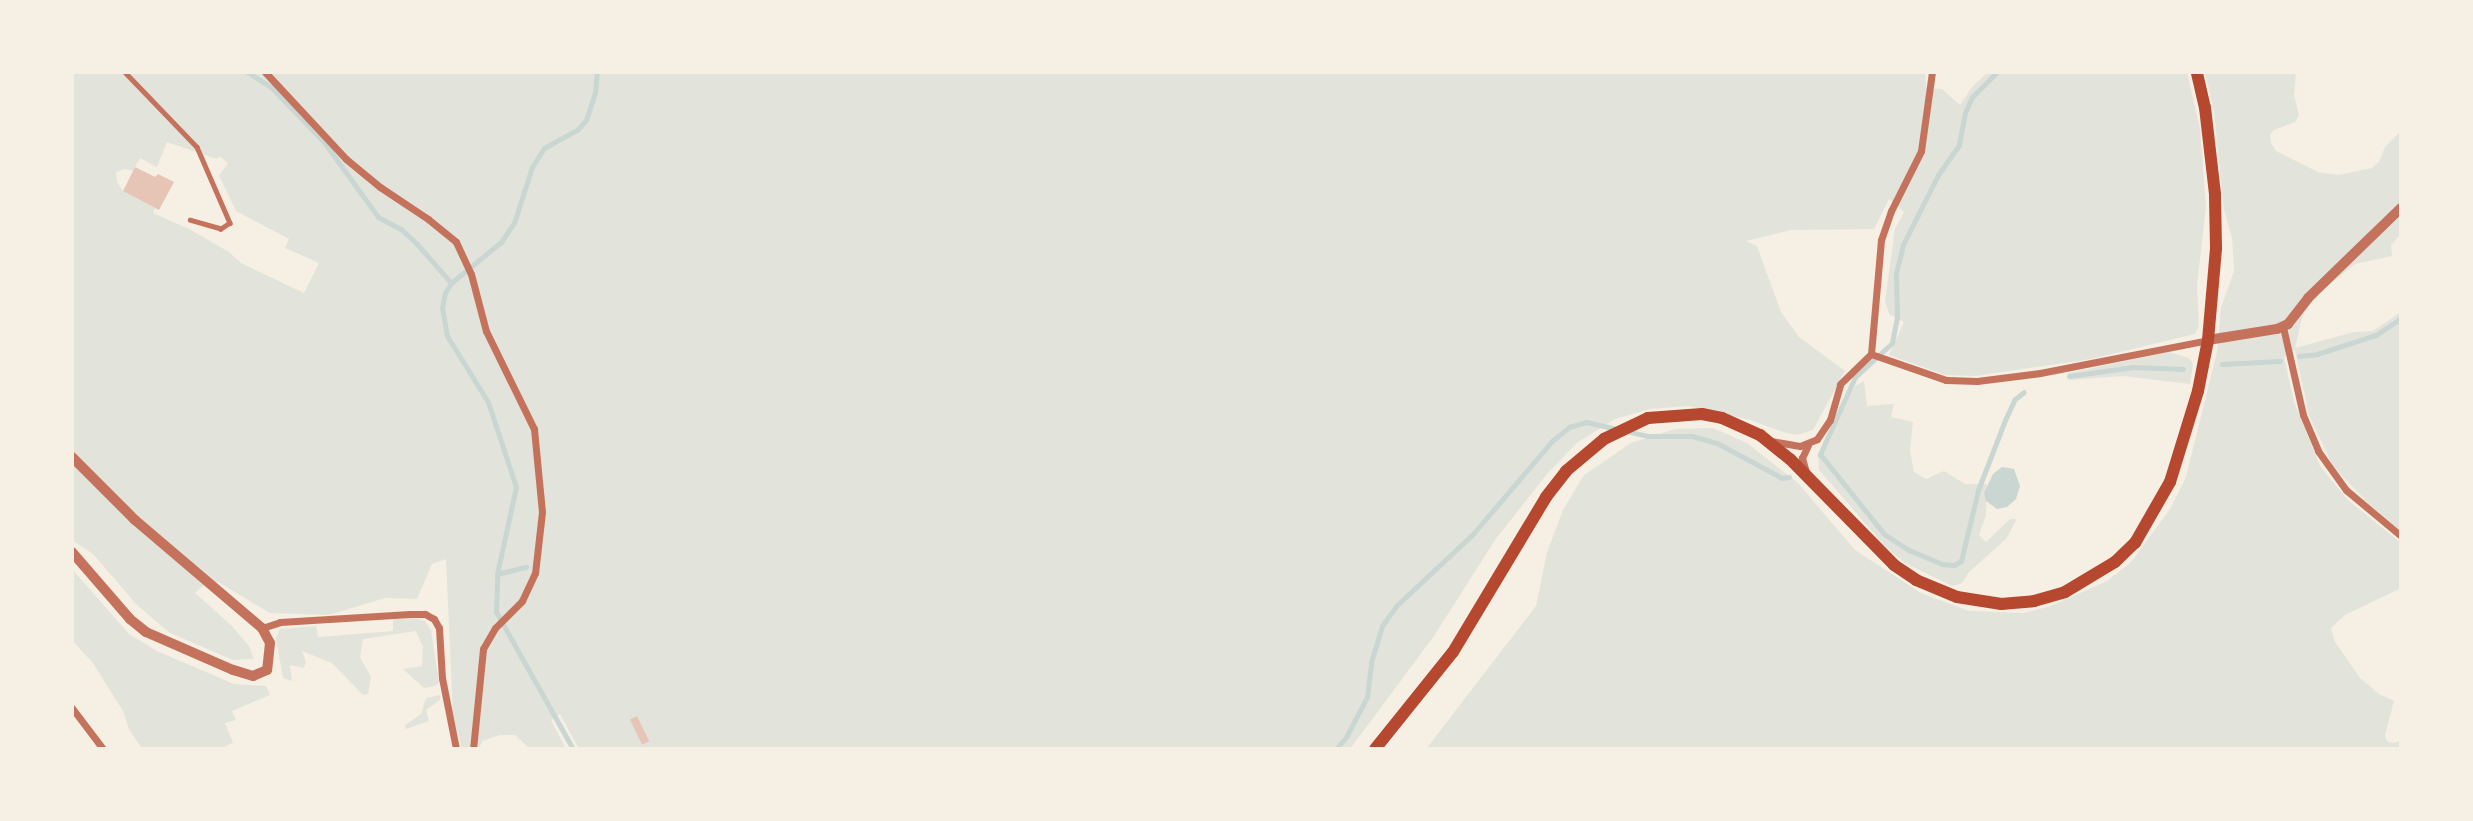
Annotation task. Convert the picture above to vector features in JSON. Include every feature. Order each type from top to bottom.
[{"type":"main road","points":[[1375,749],[1453,652],[1546,497],[1566,471],[1586,453],[1626,427],[1648,418],[1676,414],[1723,418],[1767,440],[1810,479],[1894,565],[1916,580],[1978,603],[2034,601],[2065,592],[2115,562],[2135,543],[2160,505],[2185,441],[2208,340],[2216,248],[2214,194],[2209,134],[2197,72]]},
{"type":"street","points":[[265,72],[346,159],[380,187],[443,230],[463,253],[486,331],[534,429],[542,512],[537,563],[522,601],[495,628],[482,649],[473,749]]},
{"type":"street","points":[[1810,479],[1802,458],[1808,444],[1824,431],[1840,384],[1871,354],[1881,240],[1891,211],[1921,151],[1932,72]]},
{"type":"street","points":[[1871,354],[1946,380],[1977,381],[2040,373],[2283,327],[2401,208]]},
{"type":"street","points":[[2283,327],[2303,415],[2322,459],[2346,490],[2401,536]]},
{"type":"street","points":[[1767,440],[1791,446],[1808,444]]},
{"type":"street","points":[[72,457],[135,520],[262,628],[270,643],[267,670],[253,676],[213,663],[146,632],[72,552]]},
{"type":"street","points":[[262,628],[280,622],[410,614],[425,614],[434,619],[439,628],[443,678],[456,749]]},
{"type":"street","points":[[72,708],[103,749]]},
{"type":"lane","points":[[125,72],[197,147],[230,223],[221,229],[190,220]]},
{"type":"shaded area","points":[[72,72],[1925,72],[1926,88],[1942,89],[1960,105],[1972,87],[1988,72],[2187,72],[2200,129],[2206,207],[2197,285],[2199,326],[2195,334],[2091,359],[1975,376],[1945,375],[1889,355],[1904,322],[1889,314],[1885,301],[1895,229],[1904,212],[1889,199],[1874,229],[1791,230],[1746,241],[1757,246],[1781,312],[1799,337],[1845,371],[1813,430],[1797,435],[1750,420],[1688,406],[1650,409],[1615,419],[1578,442],[1547,474],[1495,540],[1434,636],[1350,749],[579,749],[560,714],[551,720],[566,749],[530,749],[515,735],[500,735],[482,741],[479,749],[462,749],[453,715],[446,559],[432,564],[417,599],[385,598],[329,615],[270,613],[218,582],[204,585],[195,593],[232,626],[249,646],[254,659],[233,660],[170,633],[137,605],[93,554],[72,540]],"holes":[[[167,142],[217,159],[219,156],[228,163],[219,176],[236,211],[289,239],[285,248],[319,263],[304,293],[241,263],[229,252],[189,229],[153,213],[155,208],[123,191],[117,182],[116,172],[125,169],[133,171],[140,158],[157,167]]]},
{"type":"shaded area","points":[[2205,72],[2296,72],[2294,95],[2299,115],[2295,122],[2274,130],[2270,135],[2271,143],[2276,151],[2318,172],[2338,175],[2372,168],[2379,162],[2385,147],[2401,131],[2401,234],[2391,245],[2392,256],[2355,264],[2324,289],[2309,304],[2302,318],[2295,348],[2354,332],[2373,331],[2401,312],[2401,531],[2368,503],[2333,466],[2309,415],[2295,350],[2284,357],[2294,402],[2320,466],[2348,500],[2401,543],[2401,588],[2345,615],[2331,628],[2335,642],[2360,678],[2379,694],[2394,701],[2385,735],[2387,741],[2392,743],[2401,741],[2401,749],[1426,749],[1536,606],[1547,552],[1563,510],[1584,475],[1631,443],[1675,429],[1713,428],[1747,443],[1798,483],[1855,550],[1921,593],[1969,611],[2023,613],[2051,606],[2107,581],[2131,562],[2170,509],[2186,477],[2217,352],[2221,308],[2234,271],[2232,238],[2224,210],[2214,111]]},
{"type":"shaded area","points":[[2169,352],[2189,358],[2193,364],[2190,384],[2123,376],[2069,380],[2069,373]]},
{"type":"shaded area","points":[[1864,381],[1867,406],[1894,404],[1891,417],[1913,422],[1910,451],[1914,472],[1926,479],[1944,471],[1965,484],[1987,484],[1986,515],[1979,535],[1986,542],[2010,519],[2017,519],[2006,539],[1969,572],[1962,583],[1952,586],[1905,563],[1884,545],[1819,470],[1818,456],[1855,386]]},
{"type":"shaded area","points":[[2002,467],[2014,469],[2020,486],[2016,499],[2007,507],[1997,509],[1986,501],[1984,493],[1993,474]]},
{"type":"shaded area","points":[[72,569],[129,634],[157,651],[234,684],[266,686],[270,695],[232,711],[236,720],[225,723],[233,743],[219,749],[142,749],[129,729],[123,711],[93,663],[72,640]]},
{"type":"shaded area","points":[[412,618],[425,621],[431,630],[439,683],[435,686],[424,688],[403,669],[422,666],[423,647],[416,631],[363,639],[360,657],[371,677],[368,694],[363,695],[332,663],[302,651],[306,662],[304,668],[290,665],[292,681],[283,678],[276,638],[280,629],[316,626],[318,637],[393,631],[393,619]]},
{"type":"shaded area","points":[[440,695],[440,700],[426,710],[429,721],[406,729],[405,725],[421,714],[426,698]]},
{"type":"building","points":[[135,167],[155,177],[158,174],[174,182],[159,210],[123,191]]},
{"type":"building","points":[[637,716],[649,741],[642,745],[630,720]]},
{"type":"waterway","points":[[247,72],[271,87],[324,142],[378,217],[401,229],[451,283]]},
{"type":"waterway","points":[[573,749],[496,612],[497,574],[516,487],[488,402],[447,336],[442,308],[445,293],[451,283],[501,242],[514,223],[532,167],[544,148],[577,130],[586,120],[595,93],[597,72]]},
{"type":"waterway","points":[[1997,72],[1972,97],[1965,113],[1959,145],[1938,175],[1903,245],[1896,273],[1897,317],[1892,343],[1855,377],[1820,454],[1884,534],[1909,550],[1942,564],[1954,565],[1961,561],[1978,490],[2005,420],[2015,399],[2024,392]]},
{"type":"waterway","points":[[2299,356],[2317,354],[2376,335],[2401,318]]},
{"type":"waterway","points":[[2222,364],[2280,361]]},
{"type":"waterway","points":[[2069,376],[2133,367],[2183,369]]},
{"type":"waterway","points":[[1336,749],[1346,737],[1367,697],[1371,662],[1382,626],[1396,606],[1472,535],[1552,441],[1569,427],[1586,422],[1648,436],[1692,436],[1717,443],[1782,478],[1789,477]]},
{"type":"waterway","points":[[497,574],[526,567]]}]
